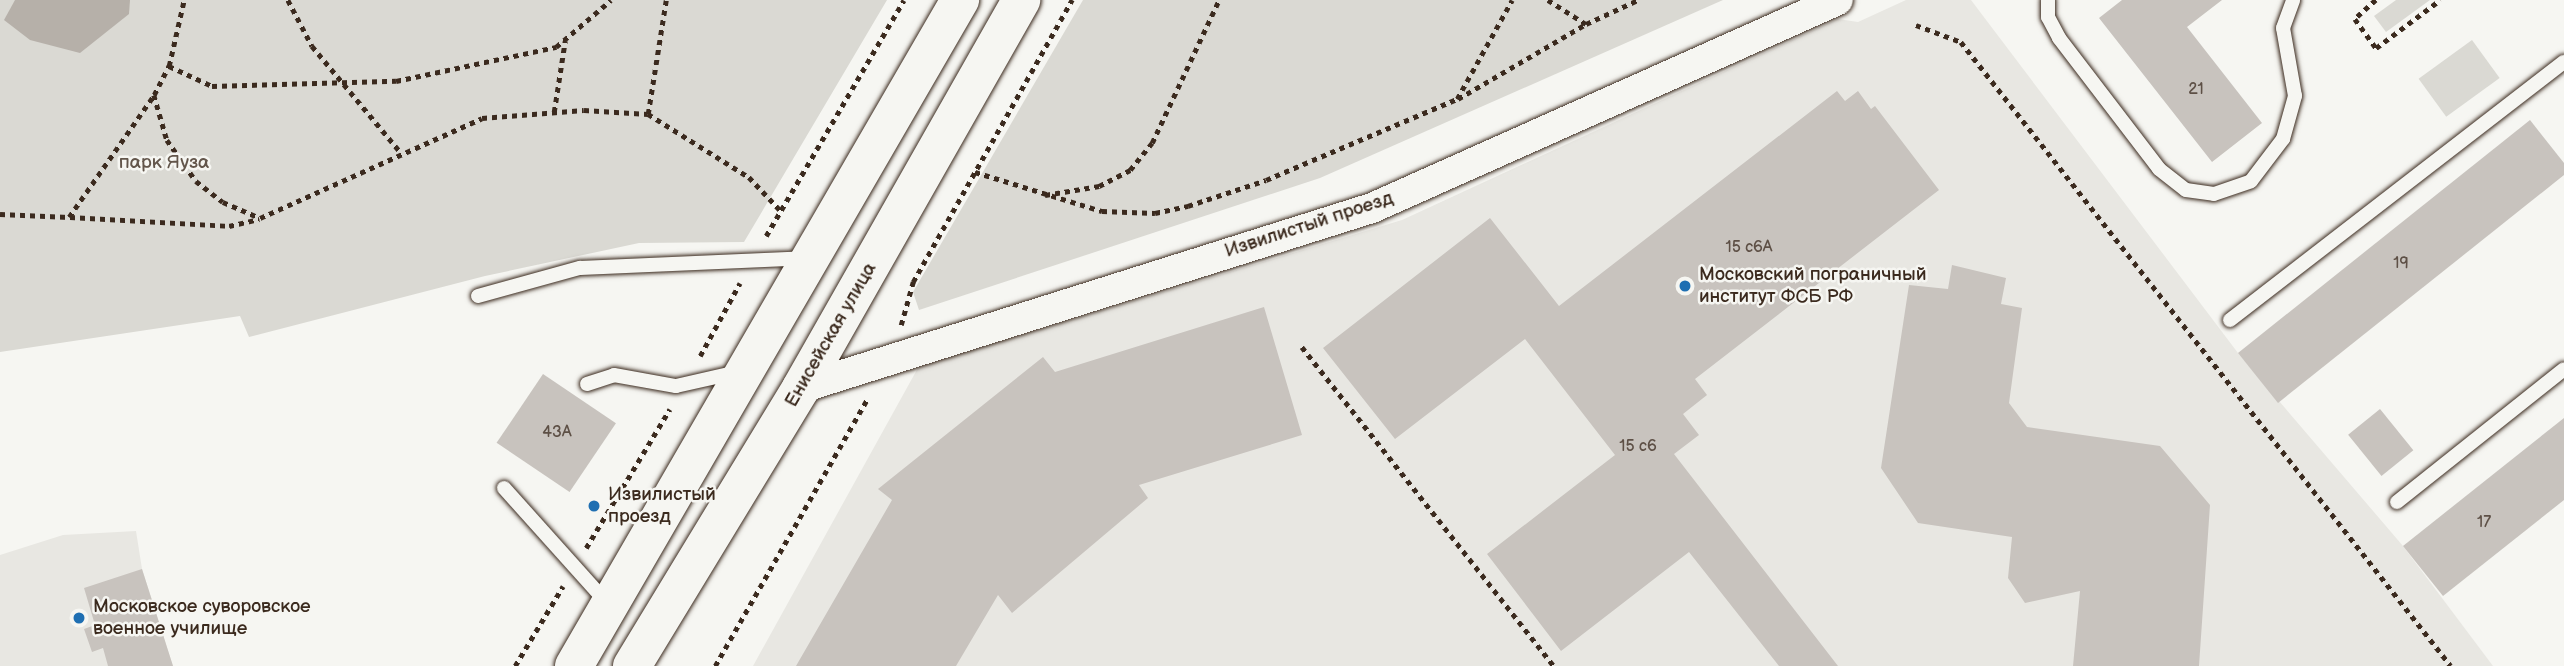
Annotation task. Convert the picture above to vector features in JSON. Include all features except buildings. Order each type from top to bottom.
[{"type":"main road","points":[[574,666],[960,0]]},
{"type":"main road","name":"Енисейская улица","points":[[632,666],[801,388],[1021,0]]},
{"type":"street","name":"Извилистый проезд","points":[[801,388],[1372,208],[1838,0]]},
{"type":"lane","points":[[2048,0],[2048,17],[2059,38],[2159,169],[2186,190],[2214,194],[2251,181],[2283,139],[2295,96],[2283,29],[2293,0]]},
{"type":"lane","points":[[2230,320],[2564,62]]},
{"type":"lane","points":[[478,296],[580,268],[751,263],[811,257]]},
{"type":"lane","points":[[2397,502],[2564,369]]},
{"type":"lane","points":[[587,384],[614,375],[684,385],[746,370]]},
{"type":"lane","points":[[504,488],[610,605]]},
{"type":"path","points":[[69,217],[154,95],[169,66],[184,0]]},
{"type":"path","points":[[288,0],[312,46],[401,153]]},
{"type":"path","points":[[169,66],[212,86],[343,86],[472,67],[556,47],[611,0]]},
{"type":"path","points":[[648,114],[666,0]]},
{"type":"path","points":[[515,666],[684,385],[780,210],[904,0]]},
{"type":"path","points":[[1040,195],[1099,186],[1130,170],[1152,143],[1219,0]]},
{"type":"path","points":[[1457,99],[1512,0]]},
{"type":"path","points":[[1548,0],[1586,24]]},
{"type":"path","points":[[975,172],[1040,195],[1102,211],[1155,214],[1188,206],[1266,180],[1457,99],[1586,24],[1638,0]]},
{"type":"path","points":[[2376,0],[2356,19],[2376,48],[2440,0]]},
{"type":"path","points":[[1916,25],[1961,42],[2451,666]]},
{"type":"path","points":[[554,112],[565,40]]},
{"type":"path","points":[[154,95],[167,140],[196,181],[223,202],[260,218]]},
{"type":"path","points":[[0,214],[229,226],[260,218],[482,118],[554,112],[648,114],[749,177],[780,210]]},
{"type":"path","points":[[1301,347],[1555,666]]},
{"type":"shaded area","points":[[15,0],[130,0],[129,14],[80,53],[30,40],[4,20]]},
{"type":"shaded area","name":"Московский пограничный институт ФСБ РФ","points":[[1906,0],[1971,0],[2238,353],[2403,546],[2493,666],[753,666],[919,366],[1402,220],[1838,19],[1858,22]]},
{"type":"shaded area","name":"Московское суворовское военное училище","points":[[136,531],[142,569],[173,666],[0,666],[0,555],[63,535]]},
{"type":"green space","name":"парк Яуза","points":[[0,0],[887,0],[744,242],[639,243],[485,276],[249,337],[240,316],[0,352]]},
{"type":"green space","points":[[1083,0],[1723,0],[1320,178],[919,310],[913,292]]},
{"type":"green space","points":[[2396,0],[2430,0],[2386,32],[2374,16]]},
{"type":"green space","points":[[2472,40],[2500,78],[2446,117],[2419,79]]},
{"type":"place","name":"Московский пограничный институт ФСБ РФ","points":[[1685,286]]},
{"type":"place","name":"Извилистый проезд","points":[[594,506]]},
{"type":"place","name":"Московское суворовское военное училище","points":[[79,618]]}]
